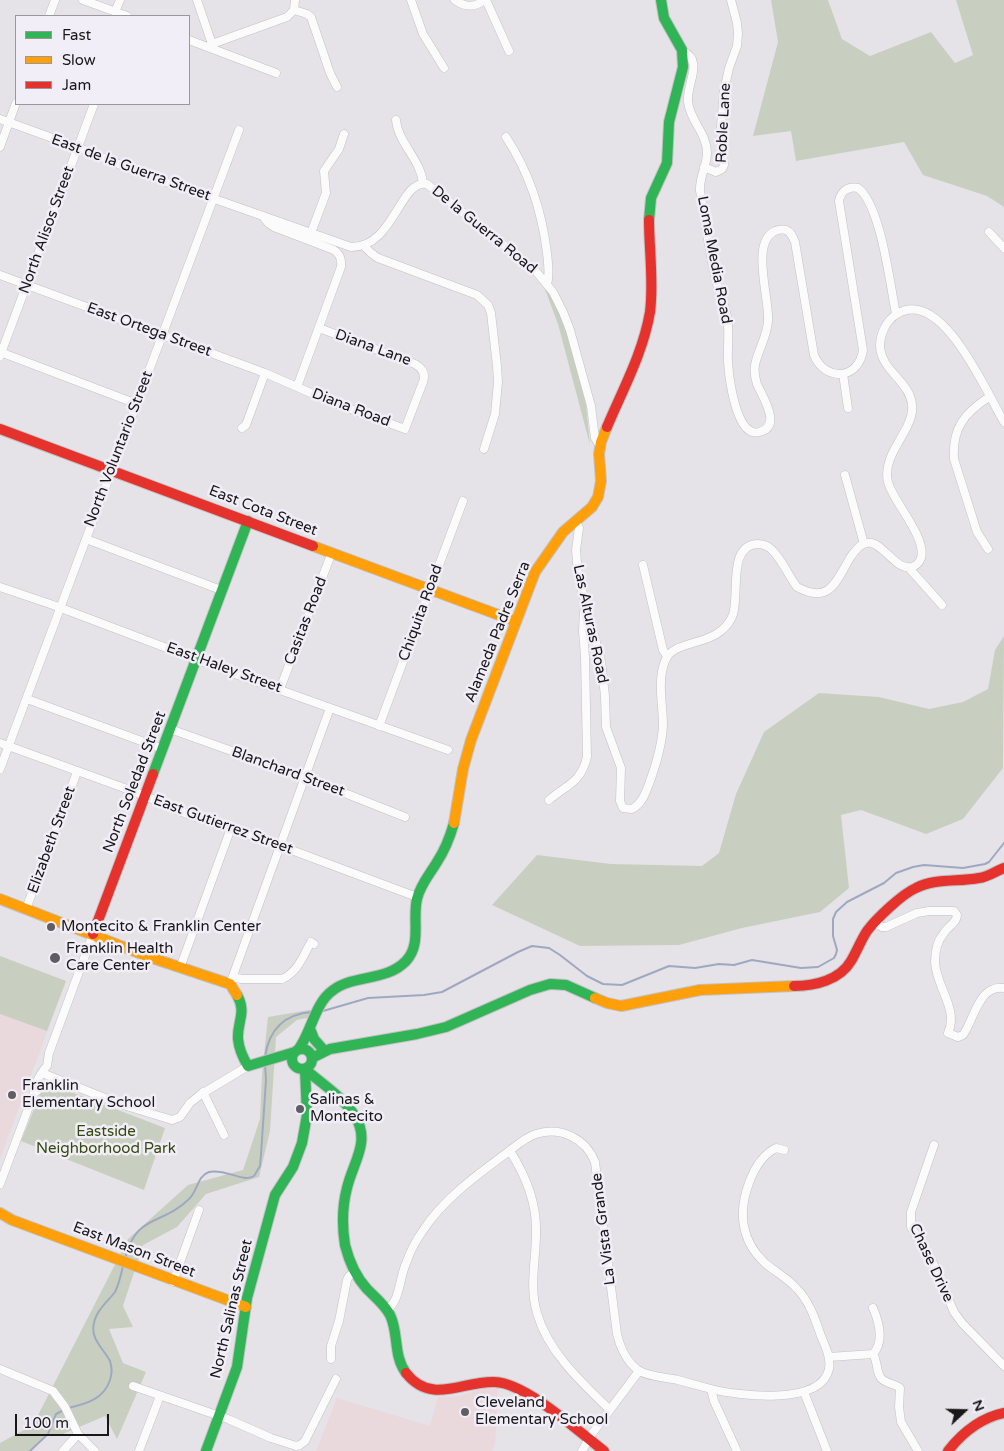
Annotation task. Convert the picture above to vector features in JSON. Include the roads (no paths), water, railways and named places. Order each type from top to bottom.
[{"type":"street","points":[[49,15],[55,0]]},
{"type":"street","points":[[83,0],[124,15]]},
{"type":"street","points":[[115,12],[120,0]]},
{"type":"street","points":[[197,0],[211,46]]},
{"type":"street","points":[[211,46],[284,19],[294,10],[295,0]]},
{"type":"street","points":[[411,0],[421,31],[444,68]]},
{"type":"street","points":[[455,0],[470,6],[485,0],[509,51]]},
{"type":"street","name":"Alameda Padre Serra","points":[[303,1060],[322,1002],[331,991],[351,981],[390,972],[408,958],[415,943],[419,890],[439,860],[451,834],[456,816],[463,766],[535,572],[550,548],[564,532],[592,507],[598,498],[601,481],[600,446],[634,364],[648,320],[651,297],[650,202],[667,166],[669,121],[683,71],[682,50],[679,41],[663,18],[661,0]]},
{"type":"street","name":"Roble Lane","points":[[704,167],[716,172],[722,169],[724,165],[721,126],[724,91],[729,68],[737,46],[738,34],[737,23],[730,0]]},
{"type":"street","points":[[294,10],[307,14],[310,17],[337,87]]},
{"type":"street","points":[[190,40],[211,46],[276,73]]},
{"type":"street","name":"Loma Media Road","points":[[682,50],[688,53],[694,62],[693,74],[688,90],[688,103],[706,146],[707,157],[700,180],[700,191],[714,271],[728,324],[730,383],[742,423],[747,430],[757,433],[765,429],[770,420],[769,409],[756,380],[755,370],[768,321],[762,253],[766,239],[774,232],[785,230],[791,234],[795,242],[816,361],[829,372],[843,374]]},
{"type":"street","points":[[0,147],[15,105]]},
{"type":"street","name":"North Alisos Street","points":[[0,354],[94,105]]},
{"type":"street","name":"East de la Guerra Street","points":[[0,120],[77,147],[138,172],[348,247],[364,246]]},
{"type":"street","points":[[396,120],[400,136],[419,169],[423,183]]},
{"type":"street","name":"North Voluntario Street","points":[[0,769],[239,130]]},
{"type":"street","points":[[311,233],[325,196],[324,171],[339,149],[344,134]]},
{"type":"street","points":[[506,137],[520,159],[538,208],[546,244],[549,278],[547,284]]},
{"type":"street","name":"De la Guerra Road","points":[[364,246],[372,242],[383,232],[412,188],[423,183],[433,188],[534,269],[557,298],[568,324],[588,396],[595,438],[600,446]]},
{"type":"street","points":[[848,408],[843,374],[856,367],[861,360],[863,350],[839,204],[842,194],[849,188],[858,188],[863,192],[876,220],[896,314]]},
{"type":"street","name":"East de la Guerra Street","points":[[263,216],[274,226],[330,248],[339,254],[341,267],[319,328]]},
{"type":"street","points":[[989,232],[1004,248]]},
{"type":"street","points":[[364,246],[378,258],[477,295],[488,305],[492,317],[498,382],[495,414],[484,449]]},
{"type":"street","name":"East Ortega Street","points":[[0,275],[297,386]]},
{"type":"street","points":[[909,568],[915,566],[920,561],[922,557],[920,546],[907,515],[891,490],[887,476],[889,462],[911,417],[912,405],[909,394],[889,369],[880,350],[884,329],[891,318],[904,310],[920,311],[932,316],[941,323],[969,360],[1004,422]]},
{"type":"street","points":[[297,386],[319,328]]},
{"type":"street","name":"Diana Lane","points":[[319,328],[415,364],[421,368],[424,382],[405,428]]},
{"type":"street","points":[[0,354],[137,404]]},
{"type":"street","points":[[242,428],[246,425],[265,373]]},
{"type":"street","name":"Diana Road","points":[[297,386],[329,401],[405,428]]},
{"type":"street","points":[[988,549],[977,532],[954,459],[953,449],[961,420],[989,397]]},
{"type":"street","name":"East Cota Street","points":[[0,429],[516,621]]},
{"type":"street","points":[[845,475],[864,544]]},
{"type":"street","name":"Chiquita Road","points":[[380,726],[462,500]]},
{"type":"street","name":"North Soledad Street","points":[[0,1184],[34,1094],[33,1089],[42,1073],[45,1056],[50,1053],[248,521]]},
{"type":"street","name":"Las Alturas Road","points":[[576,521],[578,528],[577,569],[601,661],[606,726],[621,768],[620,801],[621,805],[626,809],[632,809],[641,800],[658,758],[663,727],[663,669],[667,656]]},
{"type":"street","points":[[86,539],[221,590]]},
{"type":"street","points":[[643,564],[662,650],[667,656],[678,648],[707,639],[725,628],[734,612],[739,559],[749,546],[759,544],[770,547],[797,587],[816,593],[824,592],[834,585],[853,553],[864,544],[872,543],[880,547],[899,565],[909,568],[942,605]]},
{"type":"street","name":"Casitas Road","points":[[280,689],[332,552]]},
{"type":"street","name":"East Haley Street","points":[[0,586],[238,675],[448,750]]},
{"type":"street","points":[[549,800],[575,780],[583,769],[587,757],[583,631],[584,612],[586,609]]},
{"type":"street","points":[[27,698],[163,749]]},
{"type":"street","points":[[248,1066],[240,1053],[238,1045],[239,1030],[243,1017],[241,1004],[231,981],[330,708]]},
{"type":"street","name":"Blanchard Street","points":[[170,730],[305,777],[404,817]]},
{"type":"street","name":"East Gutierrez Street","points":[[0,743],[187,814],[231,828],[417,897]]},
{"type":"street","name":"Elizabeth Street","points":[[26,909],[77,772]]},
{"type":"street","points":[[180,968],[231,828]]},
{"type":"street","points":[[42,1073],[120,1104],[169,1120],[180,1116],[193,1100],[203,1092],[248,1066],[276,1059],[303,1060],[326,1048],[417,1034],[446,1027],[530,990],[554,984],[573,987],[607,1004],[621,1006],[700,990],[807,986],[835,977],[846,968],[864,934],[905,895],[918,886],[935,882],[981,878],[1004,868]]},
{"type":"street","points":[[0,899],[180,968],[231,981],[288,976],[297,968],[312,942],[314,944]]},
{"type":"street","points":[[874,923],[886,927],[906,917],[929,911],[954,912],[958,915],[957,920],[944,932],[935,954],[938,980],[951,1013],[952,1020],[948,1033],[958,1036],[963,1035],[982,998],[992,989],[1004,988]]},
{"type":"street","points":[[311,1032],[314,1039],[326,1048]]},
{"type":"street","points":[[303,1060],[311,1074],[317,1077],[354,1116],[362,1136],[362,1147],[348,1182],[343,1211],[345,1242],[355,1272],[387,1310],[394,1328],[400,1364],[405,1373],[414,1380],[431,1388],[445,1391],[459,1390],[490,1382],[512,1385],[528,1394],[604,1451]]},
{"type":"street","name":"North Salinas Street","points":[[206,1451],[237,1367],[246,1307],[275,1195],[292,1167],[302,1143],[306,1115],[306,1082],[303,1060]]},
{"type":"street","name":"North Salinas Street","points":[[303,1060],[302,1088],[305,1095]]},
{"type":"street","points":[[306,1082],[311,1078],[317,1077]]},
{"type":"street","points":[[203,1092],[224,1135]]},
{"type":"street","name":"La Vista Grande","points":[[387,1310],[396,1299],[406,1263],[431,1219],[469,1182],[526,1139],[536,1134],[553,1132],[566,1134],[584,1145],[595,1162],[616,1334],[622,1350],[639,1371]]},
{"type":"street","name":"Chase Drive","points":[[934,1145],[911,1212],[911,1226],[933,1263],[954,1312],[962,1323],[1004,1366]]},
{"type":"street","points":[[582,1451],[639,1371],[711,1389],[757,1395],[804,1392],[824,1380],[829,1367],[829,1357],[811,1308],[791,1282],[773,1270],[758,1256],[744,1229],[743,1198],[753,1172],[770,1151],[776,1148],[784,1150]]},
{"type":"street","points":[[510,1150],[528,1183],[534,1209],[536,1231],[532,1282],[538,1318],[553,1348],[610,1410]]},
{"type":"street","points":[[173,1282],[199,1210]]},
{"type":"street","name":"East Mason Street","points":[[0,1213],[12,1220],[132,1264],[173,1282],[246,1307]]},
{"type":"street","name":"East Mason Street","points":[[0,1218],[12,1220]]},
{"type":"street","points":[[332,1359],[331,1346],[339,1321],[347,1280],[355,1272]]},
{"type":"street","points":[[829,1357],[873,1354],[878,1348],[879,1342],[878,1321],[873,1308]]},
{"type":"street","points":[[873,1354],[881,1378],[886,1382],[898,1385],[900,1388],[900,1422],[918,1451]]},
{"type":"street","points":[[0,1369],[53,1392],[61,1400],[78,1434],[95,1451]]},
{"type":"street","points":[[133,1386],[219,1416],[296,1446],[305,1441],[336,1379]]},
{"type":"street","points":[[711,1389],[714,1401],[737,1451]]},
{"type":"street","points":[[804,1392],[827,1451]]},
{"type":"street","points":[[139,1451],[160,1396]]},
{"type":"street","points":[[948,1451],[972,1426],[989,1416],[1004,1413]]},
{"type":"street","points":[[63,1451],[78,1434]]},
{"type":"waterway","points":[[323,1011],[368,998],[424,995],[442,992],[532,946],[549,948],[587,976],[603,984],[622,985],[669,966],[695,968],[719,964],[734,965],[752,960],[801,968],[818,967],[834,958],[836,954],[833,919],[836,912],[847,902],[884,883],[896,873],[913,867],[924,865],[963,868],[985,864],[989,862],[1004,843]]},
{"type":"waterway","points":[[265,1057],[270,1038],[279,1025],[293,1016],[312,1012]]},
{"type":"waterway","points":[[125,1259],[136,1234],[143,1227],[179,1207],[189,1199],[205,1174],[215,1171],[245,1178],[254,1176],[260,1166],[266,1080],[265,1064]]},
{"type":"waterway","points":[[68,1408],[94,1400],[103,1392],[110,1380],[110,1361],[95,1339],[93,1329],[97,1314],[115,1292],[123,1266]]},
{"type":"waterway","points":[[30,1451],[48,1434],[56,1414],[64,1410]]},
{"type":"place","name":"Montecito & Franklin Center","points":[[51,927]]},
{"type":"place","name":"Franklin Health Care Center","points":[[55,958]]},
{"type":"place","name":"Franklin Elementary School","points":[[12,1095]]},
{"type":"place","name":"Salinas & Montecito","points":[[300,1109]]},
{"type":"place","name":"Cleveland Elementary School","points":[[465,1412]]},
{"type":"park label","name":"Eastside Neighborhood Park","points":[[106,1140]]}]
